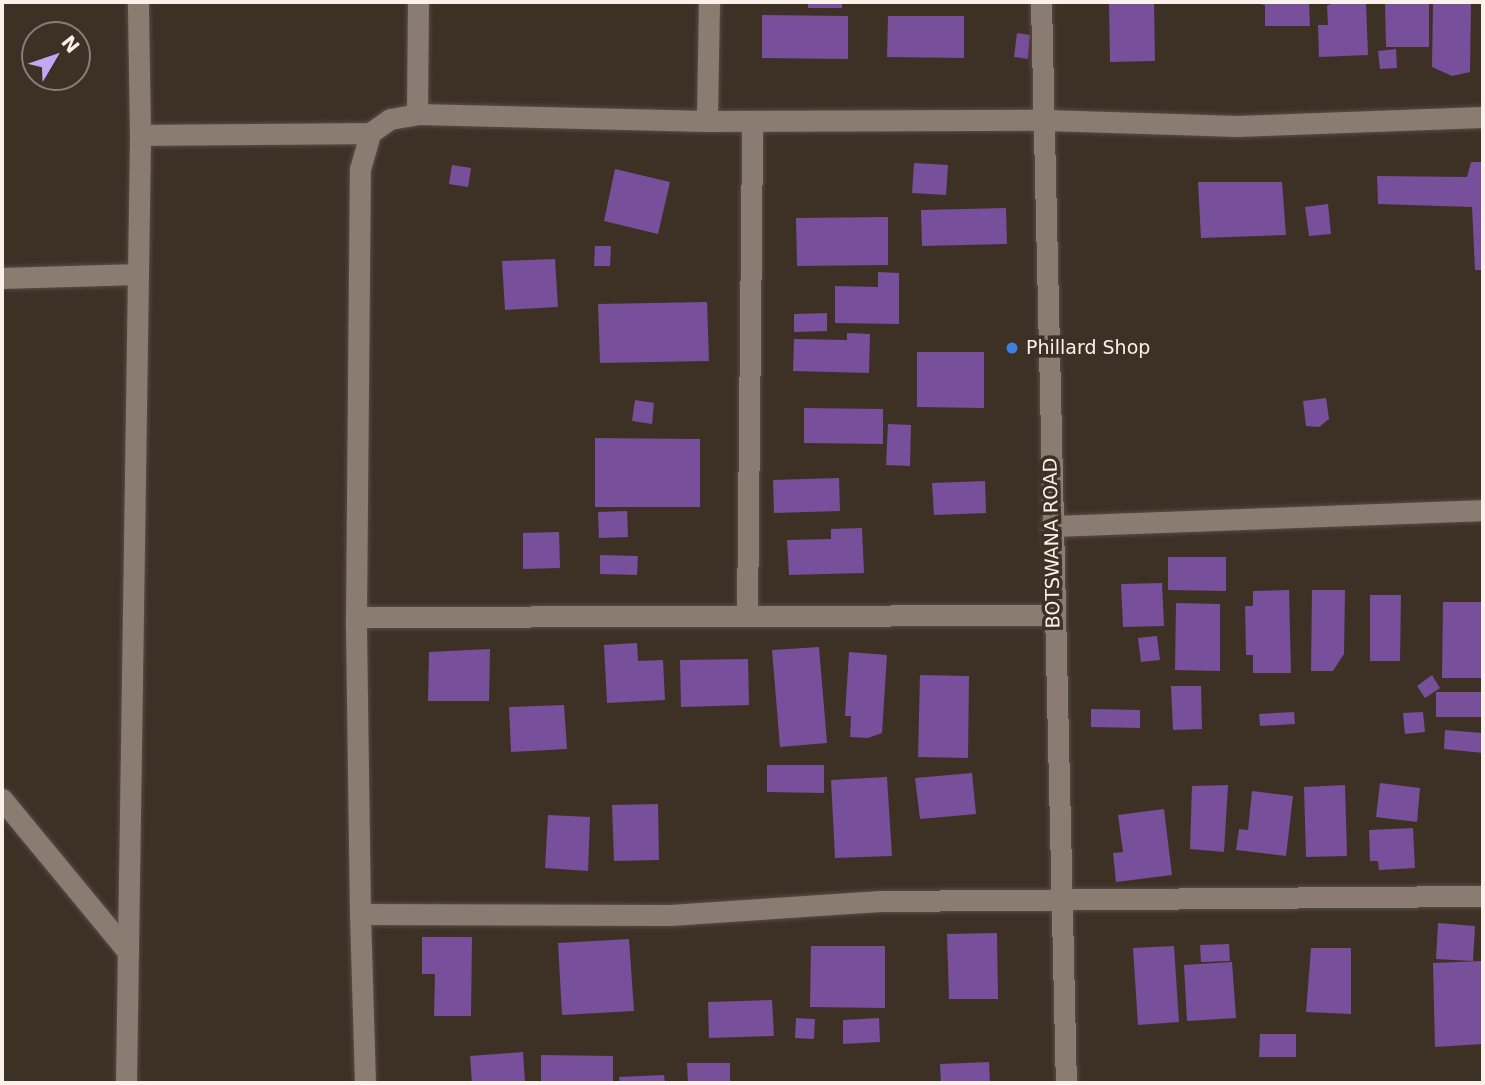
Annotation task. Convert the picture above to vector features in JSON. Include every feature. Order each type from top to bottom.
[{"type":"street","points":[[127,1083],[141,135],[138,2]]},
{"type":"street","points":[[417,114],[418,2]]},
{"type":"street","points":[[708,121],[709,2]]},
{"type":"street","name":"BOTSWANA ROAD","points":[[1041,2],[1053,615],[1066,1083]]},
{"type":"street","points":[[141,135],[370,133],[390,119],[417,114],[751,123],[1045,120],[1237,126],[1483,117]]},
{"type":"street","points":[[747,616],[751,123]]},
{"type":"street","points":[[365,1083],[356,617],[360,169],[370,133]]},
{"type":"street","points":[[2,278],[138,274]]},
{"type":"street","points":[[1051,526],[1483,510]]},
{"type":"street","points":[[356,617],[1053,615]]},
{"type":"street","points":[[2,799],[128,952]]},
{"type":"street","points":[[360,914],[670,915],[881,901],[1483,896]]},
{"type":"building","points":[[808,2],[842,2],[842,8],[808,8]]},
{"type":"building","points":[[1109,2],[1154,2],[1155,61],[1110,62]]},
{"type":"building","points":[[1249,2],[1309,2],[1310,26],[1265,26],[1265,5]]},
{"type":"building","points":[[1334,2],[1366,2],[1368,55],[1319,57],[1318,25],[1328,25],[1327,6]]},
{"type":"building","points":[[1385,2],[1429,2],[1429,47],[1386,47]]},
{"type":"building","points":[[1433,2],[1471,2],[1470,72],[1452,76],[1432,67]]},
{"type":"building","points":[[762,15],[848,16],[848,59],[762,58]]},
{"type":"building","points":[[888,16],[964,16],[964,58],[887,57]]},
{"type":"building","points":[[1017,33],[1030,35],[1028,59],[1014,57]]},
{"type":"building","points":[[1396,49],[1397,68],[1380,69],[1378,51]]},
{"type":"building","points":[[1471,162],[1483,162],[1483,270],[1475,270],[1472,207],[1378,204],[1377,176],[1467,177]]},
{"type":"building","points":[[914,163],[948,165],[946,195],[912,193]]},
{"type":"building","points":[[452,165],[471,168],[468,187],[449,184]]},
{"type":"building","points":[[615,169],[670,182],[658,234],[604,221]]},
{"type":"building","points":[[1198,182],[1282,182],[1286,235],[1201,238]]},
{"type":"building","points":[[1328,204],[1331,234],[1309,236],[1305,207]]},
{"type":"building","points":[[1006,208],[1007,244],[922,246],[921,210]]},
{"type":"building","points":[[888,217],[888,265],[797,266],[796,218]]},
{"type":"building","points":[[595,246],[611,246],[610,266],[594,266]]},
{"type":"building","points":[[555,259],[558,307],[505,310],[502,261]]},
{"type":"building","points":[[878,272],[899,273],[899,324],[835,323],[835,286],[878,287]]},
{"type":"building","points":[[707,302],[709,361],[600,363],[598,304]]},
{"type":"building","points":[[827,313],[827,331],[794,332],[794,314]]},
{"type":"building","points":[[847,333],[870,334],[869,373],[793,371],[794,339],[847,340]]},
{"type":"building","points":[[917,352],[984,352],[984,408],[917,407]]},
{"type":"building","points":[[1326,398],[1329,419],[1319,427],[1306,426],[1303,401]]},
{"type":"building","points":[[635,400],[654,403],[652,424],[632,421]]},
{"type":"building","points":[[804,408],[883,409],[883,444],[804,443]]},
{"type":"building","points":[[888,424],[911,425],[910,466],[886,465]]},
{"type":"building","points":[[595,438],[700,439],[700,507],[595,507]]},
{"type":"building","points":[[839,478],[840,511],[774,513],[773,480]]},
{"type":"building","points":[[985,481],[986,513],[934,515],[932,483]]},
{"type":"building","points":[[627,511],[628,537],[599,538],[598,512]]},
{"type":"building","points":[[862,528],[864,573],[789,575],[787,540],[831,539],[831,529]]},
{"type":"building","points":[[559,532],[560,568],[523,569],[523,533]]},
{"type":"building","points":[[600,555],[638,556],[637,575],[600,574]]},
{"type":"building","points":[[1168,557],[1226,557],[1226,591],[1168,590]]},
{"type":"building","points":[[1162,583],[1164,626],[1123,627],[1121,584]]},
{"type":"building","points":[[1289,590],[1291,673],[1253,673],[1253,655],[1246,655],[1245,606],[1253,606],[1253,591]]},
{"type":"building","points":[[1312,590],[1345,590],[1344,654],[1333,671],[1311,671]]},
{"type":"building","points":[[1370,595],[1401,595],[1400,661],[1370,661]]},
{"type":"building","points":[[1443,602],[1482,602],[1482,678],[1442,678]]},
{"type":"building","points":[[1176,603],[1220,604],[1220,671],[1175,670]]},
{"type":"building","points":[[1157,636],[1160,660],[1141,662],[1138,638]]},
{"type":"building","points":[[637,643],[638,661],[663,660],[665,700],[607,703],[604,645]]},
{"type":"building","points":[[819,647],[827,743],[780,747],[772,650]]},
{"type":"building","points":[[490,649],[489,701],[428,701],[429,652]]},
{"type":"building","points":[[849,652],[887,655],[882,733],[868,738],[850,737],[851,716],[845,716]]},
{"type":"building","points":[[748,659],[749,705],[681,707],[680,660]]},
{"type":"building","points":[[920,675],[969,676],[968,758],[918,757]]},
{"type":"building","points":[[1432,675],[1440,688],[1425,698],[1417,686]]},
{"type":"building","points":[[1171,686],[1201,686],[1202,729],[1173,730]]},
{"type":"building","points":[[1436,692],[1483,692],[1483,717],[1436,717]]},
{"type":"building","points":[[564,705],[567,749],[511,752],[509,707]]},
{"type":"building","points":[[1091,709],[1140,710],[1140,728],[1091,727]]},
{"type":"building","points":[[1294,712],[1295,724],[1260,726],[1259,714]]},
{"type":"building","points":[[1423,712],[1425,732],[1405,734],[1403,713]]},
{"type":"building","points":[[1445,730],[1483,733],[1483,753],[1444,749]]},
{"type":"building","points":[[767,765],[824,765],[824,793],[767,792]]},
{"type":"building","points":[[972,773],[976,814],[920,819],[915,778]]},
{"type":"building","points":[[887,777],[892,856],[835,858],[831,780]]},
{"type":"building","points":[[1380,783],[1420,788],[1417,822],[1376,817]]},
{"type":"building","points":[[1228,785],[1224,852],[1190,849],[1192,786]]},
{"type":"building","points":[[1345,785],[1347,856],[1306,857],[1304,787]]},
{"type":"building","points":[[1252,791],[1293,796],[1286,856],[1236,850],[1239,829],[1248,830]]},
{"type":"building","points":[[658,804],[659,860],[614,861],[612,805]]},
{"type":"building","points":[[1164,809],[1172,875],[1116,882],[1113,853],[1123,852],[1118,815]]},
{"type":"building","points":[[548,815],[590,817],[588,871],[545,868]]},
{"type":"building","points":[[1413,828],[1415,868],[1379,870],[1378,861],[1370,861],[1369,830]]},
{"type":"building","points":[[1438,923],[1475,926],[1473,961],[1436,959]]},
{"type":"building","points":[[997,933],[998,999],[949,999],[947,934]]},
{"type":"building","points":[[422,937],[472,937],[471,1016],[434,1016],[435,974],[422,974]]},
{"type":"building","points":[[629,939],[634,1011],[562,1015],[558,943]]},
{"type":"building","points":[[1229,944],[1230,961],[1201,962],[1200,945]]},
{"type":"building","points":[[811,946],[885,946],[885,1008],[810,1007]]},
{"type":"building","points":[[1174,946],[1179,1022],[1138,1025],[1133,948]]},
{"type":"building","points":[[1311,948],[1351,948],[1351,1014],[1306,1012]]},
{"type":"building","points":[[1483,961],[1483,1044],[1435,1047],[1433,963]]},
{"type":"building","points":[[1232,962],[1236,1018],[1187,1021],[1184,965]]},
{"type":"building","points":[[772,1000],[774,1036],[709,1038],[708,1002]]},
{"type":"building","points":[[796,1018],[815,1019],[814,1039],[795,1038]]},
{"type":"building","points":[[879,1018],[880,1042],[843,1044],[843,1020]]},
{"type":"building","points":[[1260,1034],[1296,1034],[1296,1057],[1259,1057]]},
{"type":"building","points":[[523,1052],[525,1083],[472,1083],[470,1056]]},
{"type":"building","points":[[541,1055],[613,1056],[613,1083],[541,1083]]},
{"type":"building","points":[[989,1062],[990,1083],[941,1083],[940,1064]]},
{"type":"building","points":[[687,1063],[730,1063],[730,1083],[688,1083]]},
{"type":"building","points":[[664,1075],[665,1083],[620,1083],[619,1077]]},
{"type":"place","name":"Phillard Shop","points":[[1012,348]]}]
